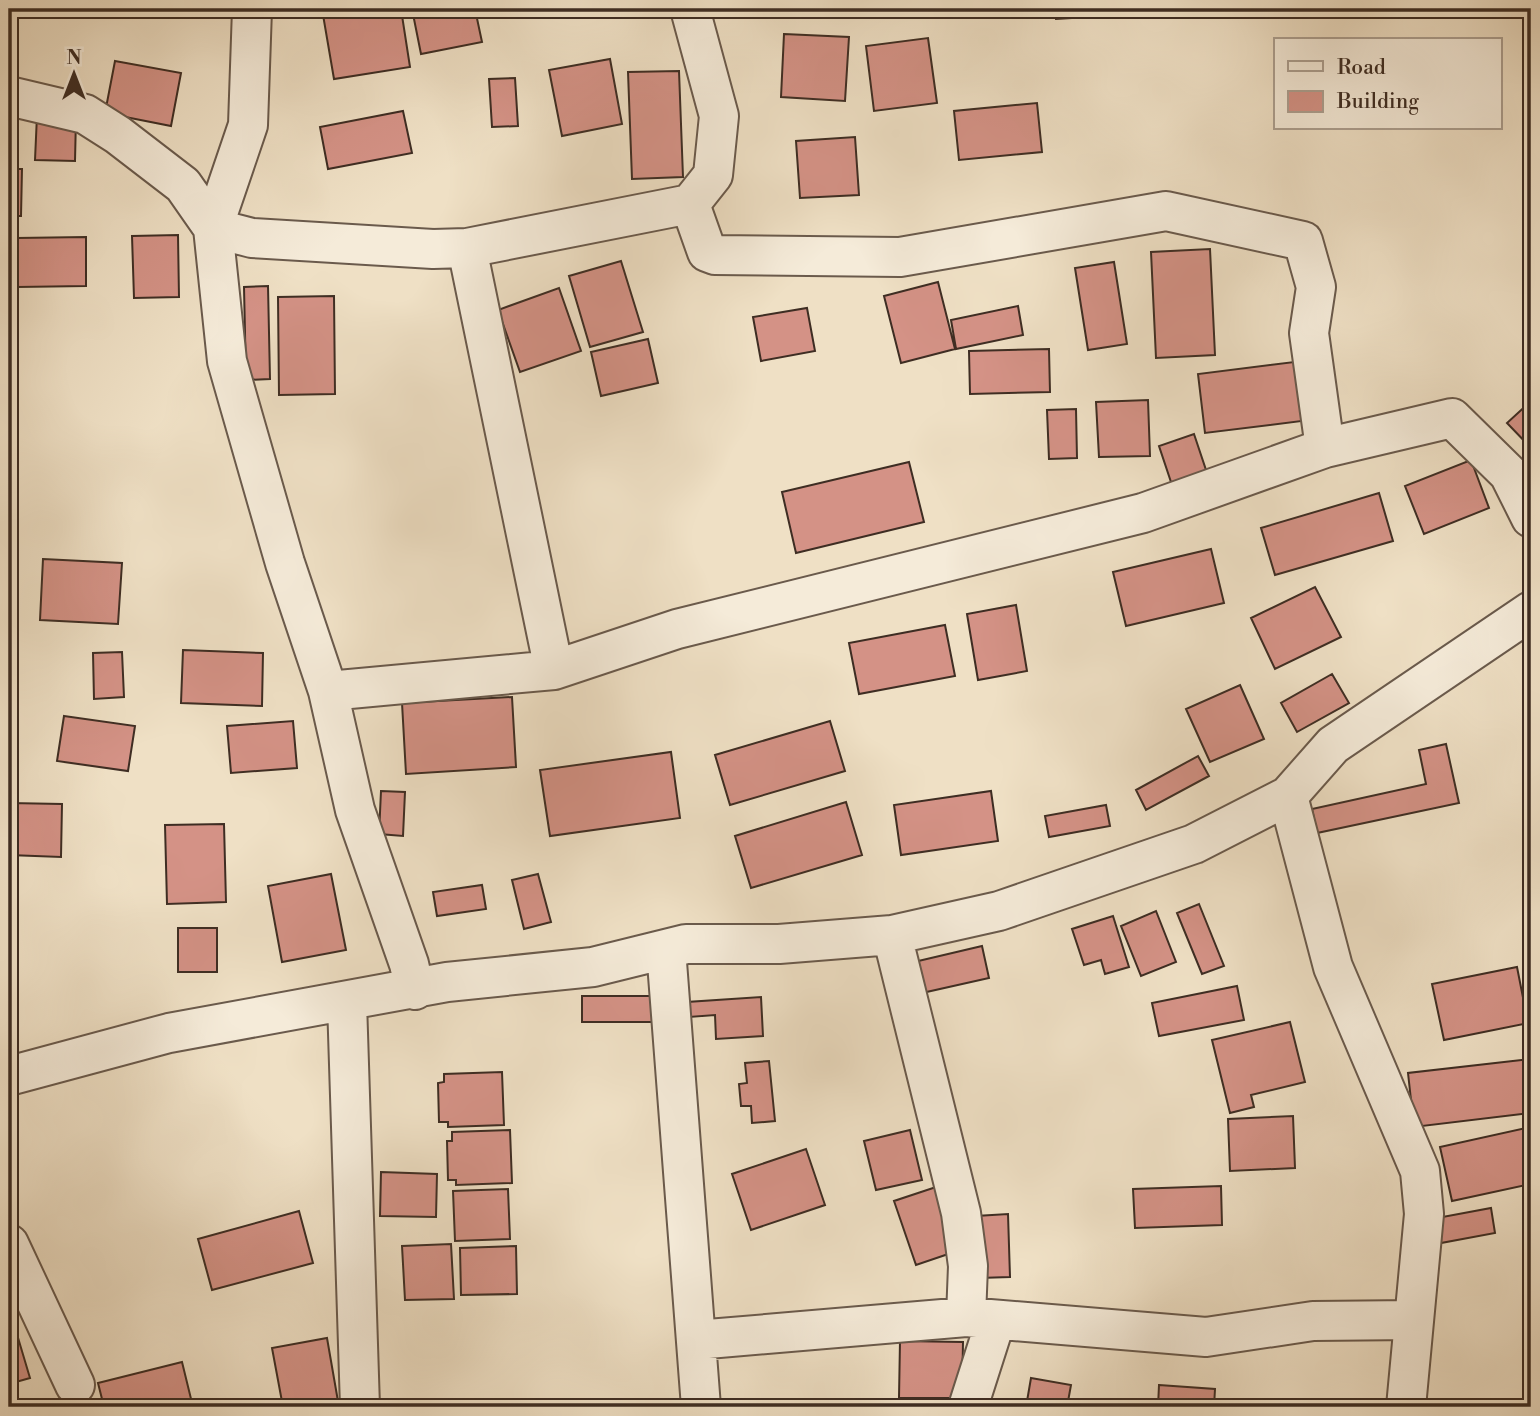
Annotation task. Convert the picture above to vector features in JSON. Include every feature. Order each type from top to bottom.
[{"type":"street","points":[[252,9],[248,125],[213,228],[227,361],[285,563],[328,691],[355,810],[410,964],[415,990]]},
{"type":"street","points":[[9,96],[85,114],[118,135],[183,185],[213,228],[252,238],[433,249],[467,248],[690,204],[713,175],[719,117],[690,9]]},
{"type":"street","points":[[690,204],[706,252],[715,255],[900,257],[1166,211],[1303,241],[1316,287],[1309,333],[1325,448]]},
{"type":"street","points":[[467,248],[554,670]]},
{"type":"street","points":[[328,691],[554,670],[677,629],[1143,513],[1325,448],[1452,418],[1509,474],[1531,518]]},
{"type":"street","points":[[9,1076],[169,1033],[415,990],[446,982],[593,967],[686,944],[779,944],[892,936],[999,911],[1077,887],[1194,844],[1288,796],[1333,746],[1531,611]]},
{"type":"street","points":[[1288,796],[1334,967],[1420,1171],[1424,1214],[1406,1407]]},
{"type":"street","points":[[892,936],[961,1213],[979,1319],[992,1332],[968,1407]]},
{"type":"street","points":[[666,948],[701,1407]]},
{"type":"street","points":[[347,1002],[360,1407]]},
{"type":"street","points":[[9,1244],[75,1385]]},
{"type":"street","points":[[696,1340],[979,1319],[1206,1337],[1313,1321],[1413,1320]]},
{"type":"building","points":[[322,9],[401,9],[410,67],[334,79]]},
{"type":"building","points":[[412,9],[475,9],[482,42],[421,54]]},
{"type":"building","points":[[785,9],[825,9],[825,18],[786,18]]},
{"type":"building","points":[[833,9],[893,9],[893,16],[834,18]]},
{"type":"building","points":[[1055,9],[1088,9],[1088,17],[1056,19]]},
{"type":"building","points":[[1393,9],[1451,9],[1393,13]]},
{"type":"building","points":[[784,34],[849,37],[845,101],[781,97]]},
{"type":"building","points":[[928,38],[937,103],[874,111],[866,46]]},
{"type":"building","points":[[610,59],[622,124],[562,136],[549,70]]},
{"type":"building","points":[[115,61],[181,73],[171,126],[105,113]]},
{"type":"building","points":[[679,71],[683,177],[632,179],[628,72]]},
{"type":"building","points":[[515,78],[518,126],[492,127],[489,79]]},
{"type":"building","points":[[1037,103],[1042,152],[959,160],[954,111]]},
{"type":"building","points":[[403,111],[412,153],[328,169],[320,127]]},
{"type":"building","points":[[37,115],[76,117],[75,161],[35,160]]},
{"type":"building","points":[[855,137],[859,195],[800,198],[796,141]]},
{"type":"building","points":[[9,169],[22,169],[21,216],[9,216]]},
{"type":"building","points":[[178,235],[179,297],[134,298],[132,236]]},
{"type":"building","points":[[86,237],[86,286],[17,287],[17,238]]},
{"type":"building","points":[[1210,249],[1215,355],[1156,358],[1151,252]]},
{"type":"building","points":[[621,261],[643,332],[590,347],[569,276]]},
{"type":"building","points":[[1114,262],[1127,344],[1088,350],[1075,268]]},
{"type":"building","points":[[938,282],[955,349],[901,363],[884,296]]},
{"type":"building","points":[[268,286],[270,379],[246,380],[244,287]]},
{"type":"building","points":[[559,288],[581,351],[520,372],[498,310]]},
{"type":"building","points":[[334,296],[335,394],[279,395],[278,297]]},
{"type":"building","points":[[1018,306],[1023,335],[956,349],[951,320]]},
{"type":"building","points":[[807,308],[815,351],[761,361],[753,317]]},
{"type":"building","points":[[648,339],[658,383],[601,396],[591,352]]},
{"type":"building","points":[[1049,349],[1050,392],[970,394],[969,351]]},
{"type":"building","points":[[1294,362],[1302,421],[1205,433],[1198,374]]},
{"type":"building","points":[[1148,400],[1150,456],[1099,457],[1096,402]]},
{"type":"building","points":[[1531,401],[1531,448],[1507,423]]},
{"type":"building","points":[[1076,409],[1077,458],[1049,459],[1047,410]]},
{"type":"building","points":[[1194,434],[1208,476],[1173,488],[1159,446]]},
{"type":"building","points":[[1471,460],[1489,508],[1424,534],[1405,486]]},
{"type":"building","points":[[909,462],[924,522],[796,553],[782,492]]},
{"type":"building","points":[[1379,493],[1393,541],[1275,575],[1261,528]]},
{"type":"building","points":[[1211,549],[1224,603],[1126,626],[1113,572]]},
{"type":"building","points":[[43,559],[122,563],[118,624],[40,620]]},
{"type":"building","points":[[1315,587],[1341,637],[1275,669],[1251,618]]},
{"type":"building","points":[[1016,605],[1027,671],[978,680],[967,614]]},
{"type":"building","points":[[945,625],[955,676],[859,694],[849,643]]},
{"type":"building","points":[[183,650],[263,653],[262,706],[181,703]]},
{"type":"building","points":[[122,652],[124,697],[94,699],[93,653]]},
{"type":"building","points":[[1332,674],[1349,703],[1297,732],[1281,703]]},
{"type":"building","points":[[1240,685],[1264,739],[1210,762],[1186,709]]},
{"type":"building","points":[[512,697],[516,767],[406,774],[402,703]]},
{"type":"building","points":[[1531,707],[1531,733],[1524,709]]},
{"type":"building","points":[[64,716],[135,726],[128,771],[57,761]]},
{"type":"building","points":[[293,721],[297,768],[231,773],[227,726]]},
{"type":"building","points":[[830,721],[845,771],[730,805],[715,755]]},
{"type":"building","points":[[1446,744],[1459,803],[1317,833],[1312,809],[1426,784],[1419,750]]},
{"type":"building","points":[[671,752],[680,818],[550,836],[540,770]]},
{"type":"building","points":[[1198,756],[1209,776],[1146,810],[1136,790]]},
{"type":"building","points":[[381,791],[405,792],[403,836],[379,834]]},
{"type":"building","points":[[991,791],[998,841],[901,855],[894,805]]},
{"type":"building","points":[[846,802],[862,855],[751,888],[735,836]]},
{"type":"building","points":[[9,803],[62,804],[61,857],[9,855]]},
{"type":"building","points":[[1106,805],[1110,826],[1049,837],[1045,816]]},
{"type":"building","points":[[224,824],[226,902],[167,904],[165,825]]},
{"type":"building","points":[[331,874],[346,950],[282,962],[268,886]]},
{"type":"building","points":[[538,874],[551,922],[524,929],[512,880]]},
{"type":"building","points":[[482,885],[486,909],[437,916],[433,892]]},
{"type":"building","points":[[1199,904],[1224,966],[1202,974],[1177,913]]},
{"type":"building","points":[[1156,911],[1176,962],[1141,976],[1121,926]]},
{"type":"building","points":[[1113,916],[1129,967],[1105,974],[1101,960],[1084,965],[1072,929]]},
{"type":"building","points":[[178,928],[217,928],[217,972],[178,972]]},
{"type":"building","points":[[982,946],[989,978],[922,993],[914,962]]},
{"type":"building","points":[[1517,967],[1528,1023],[1444,1040],[1432,984]]},
{"type":"building","points":[[1237,986],[1244,1020],[1159,1036],[1152,1003]]},
{"type":"building","points":[[582,996],[660,996],[660,1022],[582,1022]]},
{"type":"building","points":[[761,997],[763,1036],[716,1039],[715,1015],[689,1017],[687,1002]]},
{"type":"building","points":[[1290,1022],[1305,1082],[1251,1095],[1254,1107],[1230,1113],[1212,1040]]},
{"type":"building","points":[[1531,1059],[1531,1113],[1414,1127],[1408,1073]]},
{"type":"building","points":[[769,1061],[775,1121],[752,1123],[751,1106],[741,1106],[739,1084],[747,1083],[745,1063]]},
{"type":"building","points":[[502,1072],[504,1125],[448,1127],[448,1122],[439,1122],[438,1083],[444,1082],[444,1074]]},
{"type":"building","points":[[1293,1116],[1295,1168],[1230,1171],[1228,1119]]},
{"type":"building","points":[[1531,1127],[1531,1184],[1452,1201],[1440,1147]]},
{"type":"building","points":[[510,1130],[512,1183],[456,1185],[456,1180],[448,1180],[447,1141],[452,1141],[452,1132]]},
{"type":"building","points":[[910,1130],[922,1180],[876,1190],[864,1141]]},
{"type":"building","points":[[806,1149],[825,1205],[751,1230],[732,1174]]},
{"type":"building","points":[[381,1172],[437,1174],[436,1217],[380,1216]]},
{"type":"building","points":[[939,1186],[960,1250],[916,1265],[894,1201]]},
{"type":"building","points":[[1221,1186],[1222,1225],[1135,1228],[1133,1189]]},
{"type":"building","points":[[508,1189],[510,1239],[455,1241],[453,1191]]},
{"type":"building","points":[[1491,1208],[1495,1233],[1441,1243],[1437,1218]]},
{"type":"building","points":[[299,1211],[313,1263],[212,1290],[198,1239]]},
{"type":"building","points":[[1008,1214],[1010,1277],[979,1278],[976,1216]]},
{"type":"building","points":[[451,1244],[454,1299],[405,1300],[402,1246]]},
{"type":"building","points":[[516,1246],[517,1294],[461,1295],[460,1248]]},
{"type":"building","points":[[16,1331],[30,1378],[9,1384],[9,1334]]},
{"type":"building","points":[[327,1338],[339,1407],[283,1407],[272,1348]]},
{"type":"building","points":[[900,1341],[963,1342],[962,1398],[899,1398]]},
{"type":"building","points":[[182,1362],[193,1407],[104,1407],[98,1383]]},
{"type":"building","points":[[1031,1378],[1071,1385],[1067,1407],[1026,1407]]},
{"type":"building","points":[[1159,1385],[1215,1389],[1214,1407],[1158,1407]]}]
